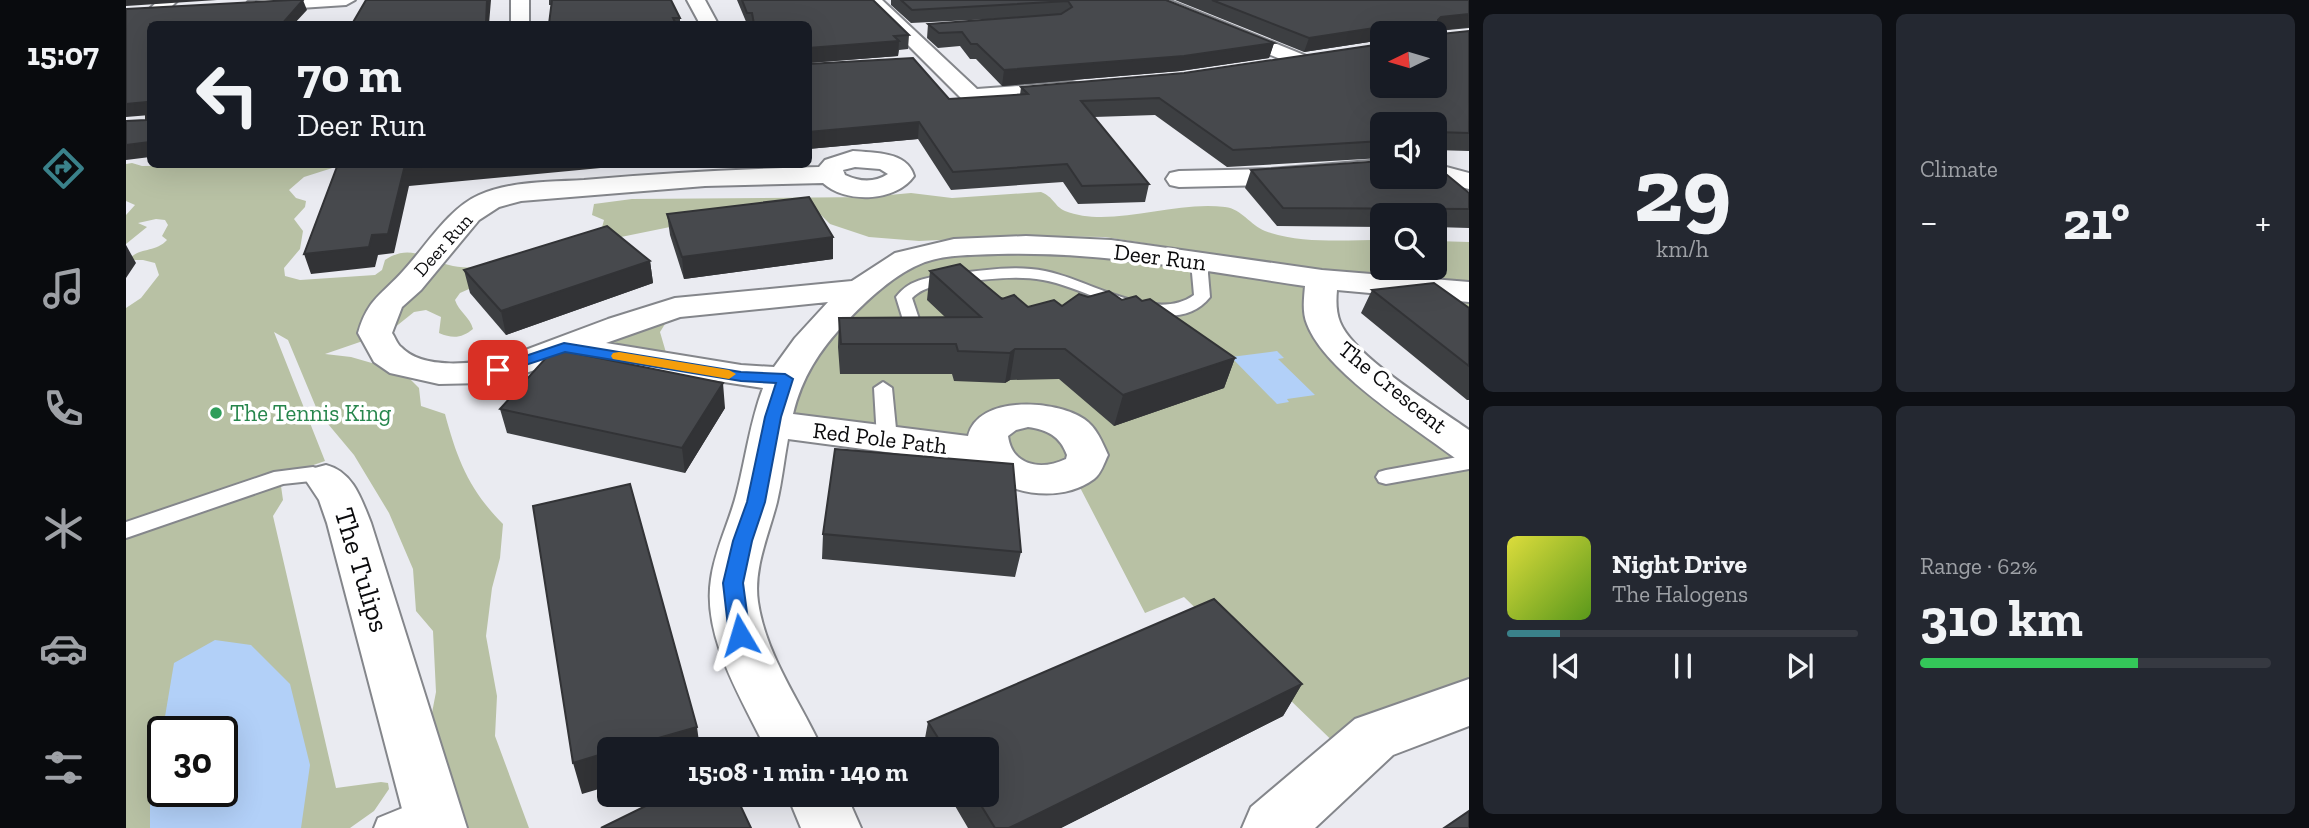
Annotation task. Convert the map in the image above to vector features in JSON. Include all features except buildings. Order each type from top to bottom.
[{"type":"street","points":[[520,0],[520,21]]},
{"type":"street","points":[[696,0],[707,21]]},
{"type":"street","points":[[872,0],[905,32],[925,63],[969,94],[975,96],[1090,88]]},
{"type":"street","points":[[1153,0],[1302,61]]},
{"type":"street","points":[[237,6],[344,4]]},
{"type":"street","points":[[147,21],[163,6]]},
{"type":"street","points":[[126,13],[163,6],[186,10]]},
{"type":"street","points":[[126,41],[147,21]]},
{"type":"street","points":[[905,32],[932,30]]},
{"type":"street","points":[[1260,68],[1325,58]]},
{"type":"street","points":[[1179,178],[1271,177],[1370,169]]},
{"type":"street","name":"Deer Run","points":[[830,175],[705,178],[502,196],[469,214],[410,283],[389,301],[380,314],[375,332],[387,354],[403,365],[439,373],[484,372],[512,367],[675,308],[860,290]]},
{"type":"street","points":[[1447,175],[1469,181]]},
{"type":"street","name":"Deer Run","points":[[785,379],[793,365],[835,323],[860,290],[882,272],[907,258],[942,248],[1008,244],[1089,248],[1321,279],[1469,292]]},
{"type":"street","name":"The Crescent","points":[[1321,279],[1320,299],[1324,324],[1336,343],[1353,361],[1469,449]]},
{"type":"street","points":[[675,308],[660,332],[663,351],[675,365]]},
{"type":"street","points":[[564,347],[741,376],[785,379],[771,424],[756,502],[742,541],[733,583],[740,635],[788,737]]},
{"type":"street","name":"Red Pole Path","points":[[771,424],[990,452]]},
{"type":"street","name":"The Tulips","points":[[326,480],[339,496],[349,523],[419,822]]},
{"type":"street","points":[[1272,828],[1374,737],[1469,702]]},
{"type":"street","points":[[822,807],[831,828]]},
{"type":"lane","points":[[884,335],[902,334],[913,325],[903,302],[906,293],[922,284],[949,280],[1040,275],[1065,280],[1123,303],[1148,309],[1179,309],[1191,306],[1202,297],[1199,261]]},
{"type":"lane","points":[[883,387],[887,439]]},
{"type":"lane","points":[[1387,477],[1469,462]]},
{"type":"lane","name":"The Tulips","points":[[126,530],[281,477],[305,473],[326,480]]},
{"type":"green space","points":[[132,163],[147,168],[332,168],[304,177],[289,190],[296,198],[306,201],[305,207],[294,219],[303,231],[300,249],[284,268],[285,276],[300,280],[375,275],[382,270],[385,260],[403,253],[419,254],[459,267],[503,266],[478,285],[460,293],[455,300],[473,329],[465,334],[453,337],[439,333],[441,317],[426,310],[414,312],[389,332],[325,354],[351,357],[403,372],[419,388],[421,406],[445,414],[466,473],[481,499],[503,524],[500,558],[492,588],[486,636],[497,696],[495,736],[529,828],[453,828],[431,718],[436,692],[433,631],[416,611],[413,569],[389,513],[354,455],[318,412],[288,340],[274,332],[325,461],[279,477],[296,482],[281,486],[283,500],[273,516],[336,788],[381,782],[388,783],[389,789],[374,811],[350,828],[126,828],[126,308],[141,298],[159,275],[155,263],[128,260],[137,253],[157,247],[167,240],[162,236],[168,225],[165,220],[156,219],[138,223],[147,227],[126,244],[126,215],[135,205],[126,201],[126,164]]},
{"type":"green space","points":[[1041,192],[1065,211],[1102,217],[1185,207],[1231,208],[1265,231],[1279,235],[1323,240],[1370,240],[1370,280],[1447,280],[1447,241],[1469,242],[1469,331],[1375,298],[1357,288],[1182,249],[1105,237],[1022,236],[919,241],[869,237],[830,224],[821,215],[802,211],[724,216],[616,238],[600,235],[604,220],[592,215],[594,204],[632,199],[867,197],[911,193],[952,198]]},
{"type":"green space","points":[[1008,244],[1322,279],[1324,324],[1469,449],[1469,702],[1350,758],[1184,597],[1145,613],[1073,474],[773,417],[785,379],[907,258]]},
{"type":"green space","points":[[675,308],[660,332],[667,356],[564,347]]},
{"type":"water","points":[[1277,351],[1284,358],[1278,359],[1315,395],[1287,399],[1289,402],[1277,404],[1231,357]]},
{"type":"water","points":[[215,640],[251,645],[290,684],[310,765],[301,828],[150,828],[150,807],[238,807],[238,716],[165,716],[174,663]]},
{"type":"slow traffic","points":[[619,356],[729,374]]},
{"type":"place","name":"The Tennis King","points":[[216,413]]},
{"type":"route","points":[[498,370],[564,347],[741,376],[785,379],[773,417],[756,502],[742,541],[733,583],[740,635]]}]
